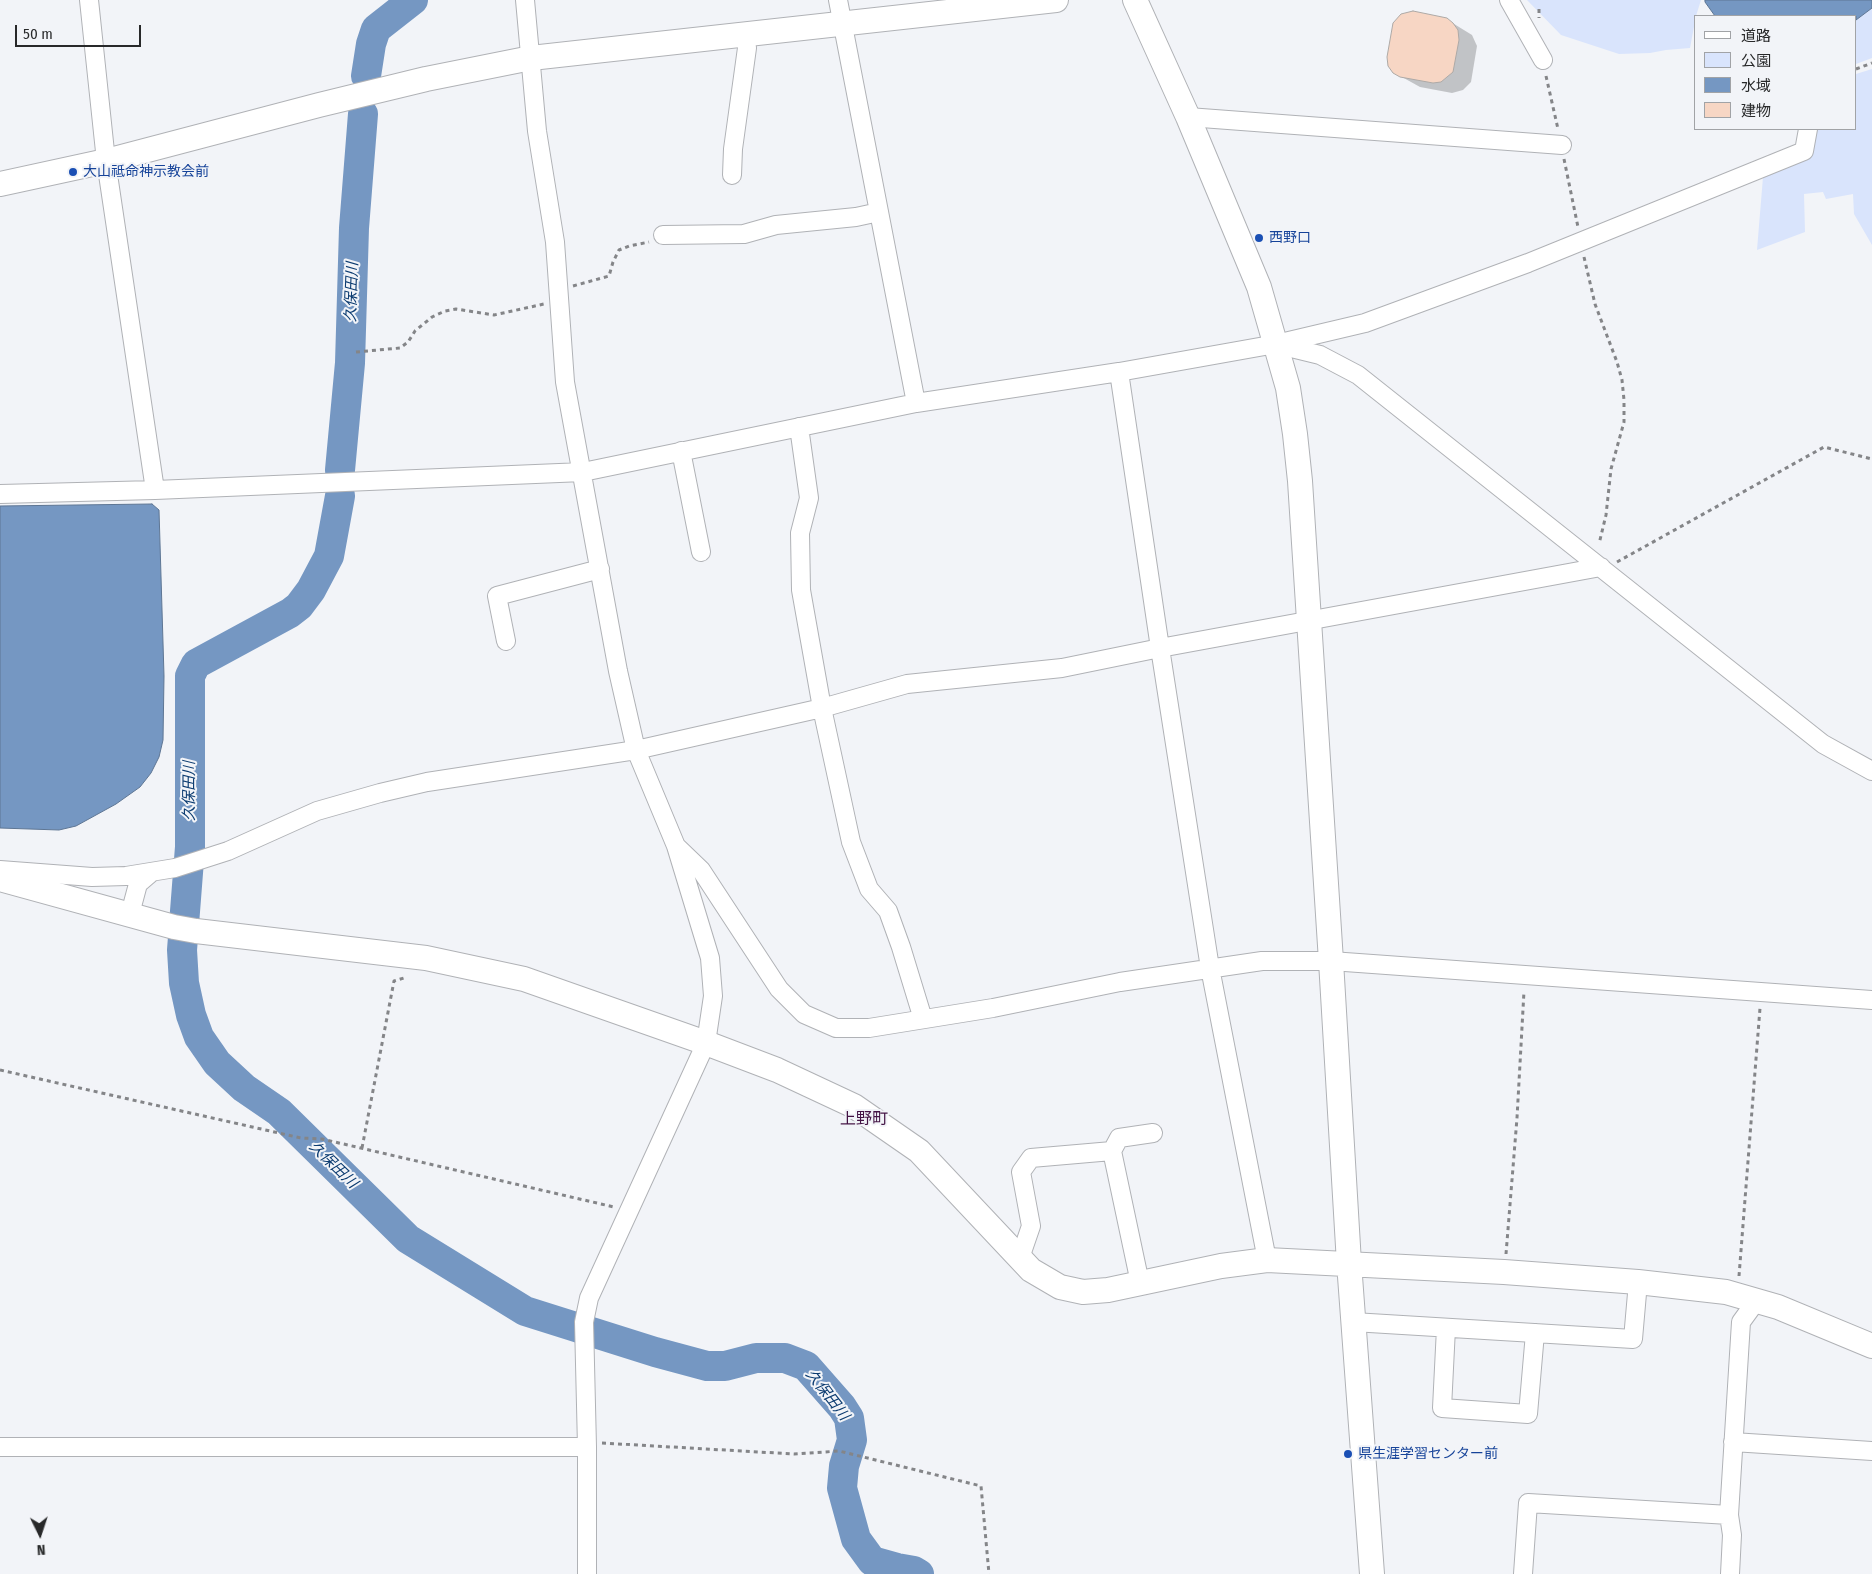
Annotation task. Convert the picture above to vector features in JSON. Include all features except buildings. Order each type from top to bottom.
[{"type":"street","points":[[89,0],[106,162],[155,490]]},
{"type":"street","points":[[525,0],[537,131],[555,242],[565,382],[618,671],[636,750],[676,846],[710,958],[713,996],[706,1043],[589,1298],[584,1322],[587,1445],[587,1574]]},
{"type":"street","points":[[0,184],[106,162],[387,88],[531,58],[745,34],[840,11],[1056,0]]},
{"type":"street","points":[[1135,0],[1188,117],[1259,287],[1288,388],[1295,434],[1309,622],[1349,1263],[1372,1574]]},
{"type":"street","points":[[1509,0],[1543,60]]},
{"type":"street","points":[[840,11],[916,403]]},
{"type":"street","points":[[732,174],[733,149],[747,48],[745,34]]},
{"type":"street","points":[[1188,117],[1562,145]]},
{"type":"street","points":[[0,494],[155,490],[583,472],[916,403],[1120,372],[1276,344],[1365,323],[1528,262],[1804,151],[1808,130]]},
{"type":"street","points":[[663,235],[744,234],[776,225],[856,217],[879,212]]},
{"type":"street","points":[[1276,344],[1320,355],[1358,375],[1823,744],[1872,771]]},
{"type":"street","points":[[1120,372],[1160,648],[1210,968],[1267,1260]]},
{"type":"street","points":[[799,427],[809,498],[800,532],[801,590],[822,708],[851,842],[869,889],[888,911],[902,947],[923,1020]]},
{"type":"street","points":[[681,452],[701,552]]},
{"type":"street","points":[[0,870],[92,877],[126,876],[175,868],[228,851],[316,811],[380,792],[426,782],[636,750],[822,708],[907,684],[1062,668],[1600,566]]},
{"type":"street","points":[[506,641],[497,596],[600,569]]},
{"type":"street","points":[[676,846],[701,870],[779,989],[804,1014],[836,1028],[869,1028],[923,1020],[1120,982],[1262,961],[1331,961],[1872,1000]]},
{"type":"street","points":[[130,914],[138,884],[152,872]]},
{"type":"street","points":[[0,879],[185,929],[426,958],[524,979],[777,1070],[854,1106],[919,1151],[1031,1270],[1060,1287],[1082,1292],[1108,1290],[1221,1266],[1267,1260],[1504,1272],[1638,1282],[1702,1289],[1750,1298],[1872,1346]]},
{"type":"street","points":[[1140,1283],[1112,1151],[1120,1138],[1153,1132]]},
{"type":"street","points":[[1020,1258],[1031,1226],[1021,1172],[1031,1158],[1112,1151]]},
{"type":"street","points":[[1353,1322],[1633,1339],[1638,1282]]},
{"type":"street","points":[[1730,1574],[1732,1535],[1729,1515],[1741,1322],[1750,1298]]},
{"type":"street","points":[[1446,1328],[1442,1408],[1528,1414],[1535,1333]]},
{"type":"street","points":[[1733,1442],[1872,1451]]},
{"type":"street","points":[[0,1447],[587,1445]]},
{"type":"street","points":[[1523,1574],[1528,1503],[1729,1515]]},
{"type":"path","points":[[1539,9],[1539,26]]},
{"type":"path","points":[[1543,60],[1594,304],[1617,362],[1622,380],[1624,422],[1611,469],[1600,566]]},
{"type":"path","points":[[1857,69],[1872,63]]},
{"type":"path","points":[[356,352],[400,348],[408,342],[414,331],[445,311],[456,308],[494,316],[559,296],[609,276],[619,250],[650,242],[663,235]]},
{"type":"path","points":[[1600,566],[1824,447],[1872,459]]},
{"type":"path","points":[[362,1148],[394,981],[424,970],[426,958]]},
{"type":"path","points":[[1504,1272],[1517,1118],[1524,975]]},
{"type":"path","points":[[1750,1298],[1739,1276],[1762,991]]},
{"type":"path","points":[[0,1070],[301,1138],[322,1139],[630,1210]]},
{"type":"path","points":[[587,1445],[794,1454],[839,1451],[981,1486],[989,1574]]},
{"type":"green space","points":[[1527,0],[1701,0],[1696,15],[1694,15],[1690,48],[1650,53],[1619,54],[1561,35]]},
{"type":"green space","points":[[1872,8],[1872,58],[1857,64],[1857,19]]},
{"type":"green space","points":[[1872,69],[1872,245],[1854,214],[1853,194],[1826,199],[1823,192],[1804,194],[1805,232],[1757,250],[1763,177],[1814,130],[1857,130],[1857,74]]},
{"type":"water","points":[[1705,0],[1872,0],[1872,8],[1857,19],[1857,15],[1714,15]]},
{"type":"water","points":[[152,504],[159,510],[164,676],[163,740],[159,757],[151,773],[140,787],[116,804],[76,826],[59,830],[0,828],[0,506]]},
{"type":"waterway","name":"久保田川","points":[[366,76],[371,44],[376,29],[413,0]]},
{"type":"waterway","name":"久保田川","points":[[340,470],[350,363],[354,228],[363,114]]},
{"type":"waterway","name":"久保田川","points":[[340,496],[329,556],[311,590],[299,606],[290,613],[196,664],[190,676],[190,847],[182,950],[184,983],[191,1015],[199,1037],[217,1063],[244,1088],[279,1112],[408,1239],[525,1311],[655,1352],[707,1366],[725,1366],[756,1358],[785,1358],[806,1366],[842,1407],[849,1418],[852,1440],[844,1466],[842,1488],[856,1539],[872,1561],[914,1571],[919,1574]]},
{"type":"place","name":"大山祗命神示教会前","points":[[73,172]]},
{"type":"place","name":"西野口","points":[[1259,238]]},
{"type":"place","name":"県生涯学習センター前","points":[[1348,1454]]},
{"type":"district","name":"上野町","points":[[864,1120]]}]
